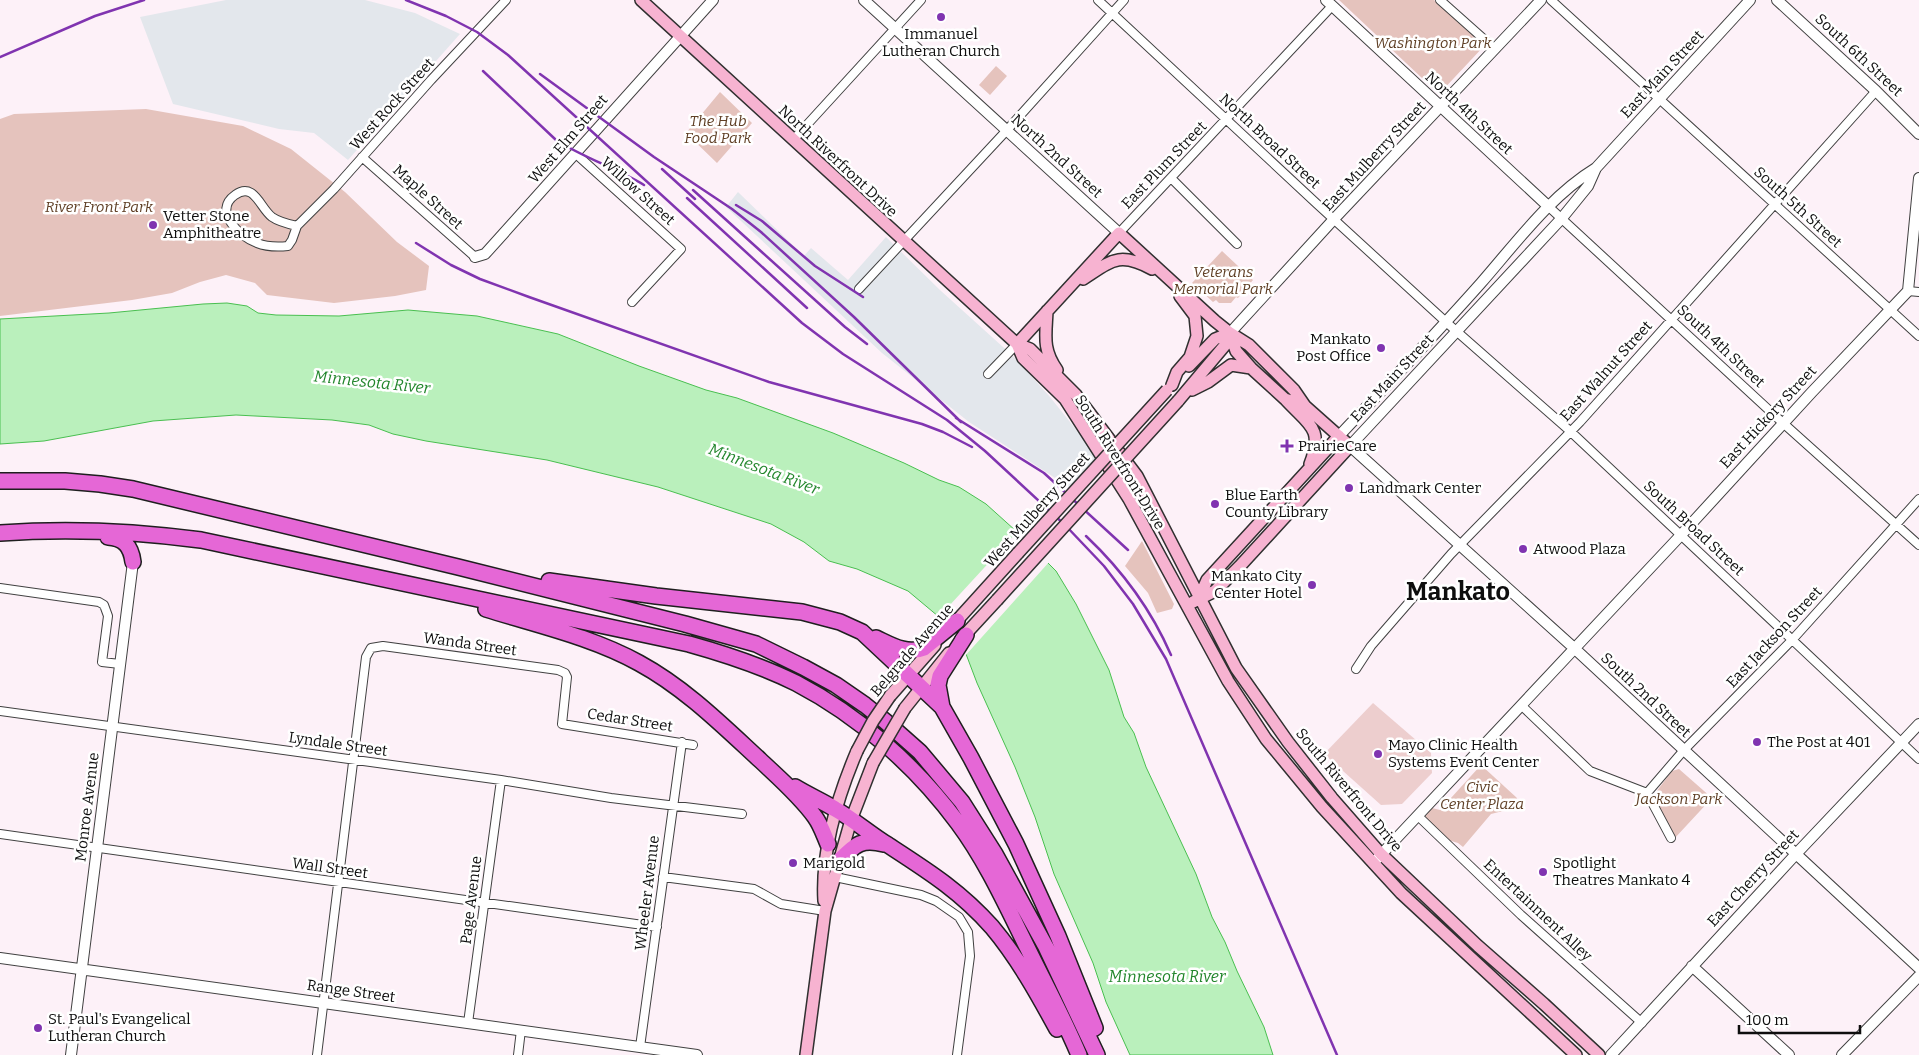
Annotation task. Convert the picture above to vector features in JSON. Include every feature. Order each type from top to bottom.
[{"type":"highway","points":[[0,481],[64,481],[133,489],[685,624],[756,644],[803,667],[836,685],[879,716],[920,752],[946,781],[977,824],[1046,947],[1097,1055]]},
{"type":"highway","points":[[0,533],[104,530],[172,536],[209,542],[689,644],[726,654],[795,683],[856,722],[911,769],[959,824],[996,885],[1079,1055]]},
{"type":"highway","points":[[41,531],[121,539],[130,547],[133,562]]},
{"type":"highway","points":[[133,562],[137,552],[145,542],[156,538],[172,536]]},
{"type":"highway","points":[[458,567],[646,594],[802,612],[840,622],[901,649],[910,651],[926,650],[957,621]]},
{"type":"highway","points":[[403,583],[583,639],[614,650],[640,663],[692,698],[778,778],[815,816],[828,844]]},
{"type":"highway","points":[[862,632],[942,707],[972,758],[1016,844],[1058,936],[1106,1055]]},
{"type":"highway","points":[[942,707],[938,685],[941,666],[966,635]]},
{"type":"highway","points":[[778,778],[835,809],[923,866],[954,890],[993,928],[1032,985],[1073,1055]]},
{"type":"highway","points":[[840,860],[861,842],[870,840],[888,845]]},
{"type":"main road","name":"North Riverfront Drive","points":[[640,0],[1017,344]]},
{"type":"main road","name":"North 2nd Street","points":[[1119,233],[1230,334],[1250,345],[1294,390],[1305,406],[1350,446]]},
{"type":"main road","name":"East Plum Street","points":[[1017,344],[1119,233]]},
{"type":"main road","points":[[1068,288],[1107,263],[1123,259],[1137,261],[1167,277],[1195,316],[1197,336],[1196,344],[1190,357],[1176,372],[1169,388]]},
{"type":"main road","points":[[1047,311],[1045,338],[1048,356],[1076,395]]},
{"type":"main road","name":"North 2nd Street","points":[[1230,334],[1236,351],[1252,368],[1285,399],[1305,406]]},
{"type":"main road","points":[[1169,388],[1215,339],[1230,334]]},
{"type":"main road","points":[[1188,392],[1226,344],[1230,334]]},
{"type":"main road","name":"South Riverfront Drive","points":[[1017,344],[1030,349],[1076,395],[1136,476],[1236,668],[1283,735],[1332,798],[1381,854],[1478,946],[1599,1055]]},
{"type":"main road","name":"South Riverfront Drive","points":[[1017,344],[1023,358],[1065,399],[1129,499],[1228,681],[1266,738],[1322,807],[1401,893],[1576,1055]]},
{"type":"main road","points":[[1188,392],[1208,382],[1231,365],[1252,368]]},
{"type":"main road","name":"West Mulberry Street","points":[[988,587],[1169,388]]},
{"type":"main road","name":"West Mulberry Street","points":[[997,600],[1188,392]]},
{"type":"main road","points":[[1285,399],[1312,426],[1316,438],[1316,448],[1307,471]]},
{"type":"main road","name":"East Main Street","points":[[1199,598],[1206,580],[1339,436]]},
{"type":"main road","name":"East Main Street","points":[[1188,606],[1199,598],[1215,591],[1350,446]]},
{"type":"main road","name":"Belgrade Avenue","points":[[957,621],[988,587]]},
{"type":"main road","name":"Belgrade Avenue","points":[[966,635],[997,600]]},
{"type":"main road","name":"Belgrade Avenue","points":[[825,911],[823,884],[835,809],[857,751],[873,721],[890,696],[926,650]]},
{"type":"main road","name":"Belgrade Avenue","points":[[806,1055],[825,911],[851,820],[873,763],[905,708],[941,666]]},
{"type":"street","name":"West Rock Street","points":[[297,226],[274,218],[266,212],[254,194],[246,191],[232,196],[228,204],[226,214],[230,222],[247,238],[258,244],[279,247],[288,246],[297,226],[506,0]]},
{"type":"street","name":"West Elm Street","points":[[475,257],[485,254],[713,0]]},
{"type":"street","name":"North 2nd Street","points":[[864,0],[1119,233]]},
{"type":"street","points":[[793,140],[921,0]]},
{"type":"street","name":"North Broad Street","points":[[1098,0],[1446,322]]},
{"type":"street","points":[[859,289],[1007,130],[1124,0]]},
{"type":"street","points":[[1440,0],[1495,49]]},
{"type":"street","name":"East Mulberry Street","points":[[1230,334],[1334,219],[1541,0]]},
{"type":"street","name":"South 5th Street","points":[[1550,0],[1919,336]]},
{"type":"street","name":"East Main Street","points":[[1339,436],[1446,322],[1549,206],[1579,178],[1596,168],[1750,0]]},
{"type":"street","name":"South 6th Street","points":[[1777,0],[1876,91],[1919,134]]},
{"type":"street","name":"North 4th Street","points":[[1329,3],[1549,206]]},
{"type":"street","name":"East Plum Street","points":[[1119,233],[1227,120],[1329,3]]},
{"type":"street","name":"East Walnut Street","points":[[1356,669],[1371,646],[1460,545],[1570,431],[1776,205],[1876,91]]},
{"type":"street","name":"Willow Street","points":[[576,154],[680,249],[632,302]]},
{"type":"street","name":"Maple Street","points":[[362,157],[475,257]]},
{"type":"street","name":"East Main Street","points":[[1350,446],[1562,218],[1588,186],[1596,168]]},
{"type":"street","points":[[1171,178],[1237,244]]},
{"type":"street","name":"East Hickory Street","points":[[1574,648],[1783,423],[1891,310],[1914,292],[1919,178]]},
{"type":"street","name":"South 4th Street","points":[[1549,206],[1783,423],[1919,545]]},
{"type":"street","name":"South Broad Street","points":[[1446,322],[1570,431],[1919,759]]},
{"type":"street","points":[[988,374],[1017,344]]},
{"type":"street","name":"South 2nd Street","points":[[1350,446],[1574,648],[1919,968]]},
{"type":"street","name":"East Jackson Street","points":[[1647,793],[1684,750],[1793,639],[1919,499]]},
{"type":"street","name":"Monroe Avenue","points":[[71,1055],[133,562]]},
{"type":"street","points":[[0,588],[99,602],[104,605],[108,616],[102,662],[120,664]]},
{"type":"street","name":"Wanda Street","points":[[353,761],[366,657],[371,648],[393,647],[558,670],[565,673],[567,682],[562,724]]},
{"type":"street","points":[[1373,864],[1574,648]]},
{"type":"street","points":[[1521,705],[1590,771],[1647,793],[1671,838]]},
{"type":"street","name":"Lyndale Street","points":[[0,711],[501,780],[611,798],[742,814]]},
{"type":"street","name":"Cedar Street","points":[[562,724],[693,745]]},
{"type":"street","name":"East Cherry Street","points":[[1611,1055],[1919,724]]},
{"type":"street","name":"Wheeler Avenue","points":[[640,1047],[682,742]]},
{"type":"street","points":[[317,1055],[353,761]]},
{"type":"street","name":"Page Avenue","points":[[468,1023],[501,780]]},
{"type":"street","name":"Entertainment Alley","points":[[1418,816],[1521,915],[1642,1022]]},
{"type":"street","name":"Wall Street","points":[[0,834],[657,928]]},
{"type":"street","points":[[663,877],[754,889],[781,904],[825,911]]},
{"type":"street","points":[[835,877],[921,896],[936,901],[959,918],[968,932],[970,956],[957,1055]]},
{"type":"street","name":"Range Street","points":[[0,958],[640,1047],[663,1053],[697,1055]]},
{"type":"street","points":[[1692,966],[1789,1055]]},
{"type":"street","points":[[1842,1055],[1919,976]]},
{"type":"street","points":[[518,1055],[521,1030]]},
{"type":"shaded area","points":[[226,0],[365,0],[415,13],[460,34],[348,160],[314,133],[279,129],[173,104],[140,17]]},
{"type":"shaded area","points":[[738,192],[804,256],[811,248],[848,280],[886,237],[941,291],[1013,356],[1050,397],[1098,457],[1069,487],[969,422],[882,353],[726,207]]},
{"type":"shaded area","name":"Mayo Clinic Health Systems Event Center","points":[[1373,703],[1431,753],[1432,773],[1402,804],[1381,805],[1324,754]]},
{"type":"green space","name":"Washington Park","points":[[1339,0],[1434,0],[1485,45],[1439,94]]},
{"type":"green space","points":[[996,66],[1007,76],[990,95],[979,85]]},
{"type":"green space","name":"The Hub Food Park","points":[[720,92],[752,123],[717,163],[686,133]]},
{"type":"green space","name":"River Front Park","points":[[146,109],[243,126],[291,149],[345,192],[397,242],[429,266],[426,290],[395,296],[334,303],[267,295],[255,283],[226,275],[200,282],[172,293],[132,300],[0,316],[0,119],[14,114]]},
{"type":"green space","name":"Veterans Memorial Park","points":[[1222,251],[1253,280],[1238,298],[1236,297],[1231,303],[1219,303],[1216,300],[1213,302],[1192,283]]},
{"type":"green space","points":[[1142,541],[1174,604],[1172,609],[1157,613],[1148,593],[1125,566]]},
{"type":"green space","name":"Civic Center Plaza","points":[[1481,765],[1517,798],[1507,810],[1491,814],[1463,847],[1458,843],[1448,840],[1425,819],[1425,816],[1432,808],[1440,810]]},
{"type":"green space","name":"Jackson Park","points":[[1679,769],[1712,798],[1674,839],[1653,796],[1672,771]]},
{"type":"water","name":"Minnesota River","points":[[227,303],[247,306],[258,313],[276,315],[339,316],[408,310],[477,316],[558,334],[639,366],[706,390],[737,398],[833,433],[959,487],[986,504],[1056,571],[1076,604],[1109,670],[1124,717],[1134,733],[1146,767],[1196,874],[1212,917],[1264,1027],[1273,1055],[1130,1055],[1106,1002],[1093,963],[1054,874],[1035,817],[1015,767],[966,654],[951,627],[908,591],[857,569],[829,561],[804,542],[771,524],[658,487],[547,460],[426,441],[393,434],[369,425],[332,420],[236,415],[153,421],[44,441],[0,444],[0,319],[109,313]]},
{"type":"pier","points":[[1019,530],[1050,561],[965,656],[949,628],[937,619]]},
{"type":"railway","points":[[0,57],[95,16],[144,0]]},
{"type":"railway","points":[[406,0],[446,16],[477,32],[508,55],[802,323],[843,354],[947,420],[985,451],[1066,526],[1104,566],[1133,604],[1166,659],[1337,1055]]},
{"type":"railway","points":[[483,71],[556,140],[644,185]]},
{"type":"railway","points":[[540,74],[654,157],[732,209],[761,232],[854,317],[961,422]]},
{"type":"railway","points":[[662,169],[695,199]]},
{"type":"railway","points":[[693,190],[845,327],[867,344]]},
{"type":"railway","points":[[687,198],[807,308]]},
{"type":"railway","points":[[736,205],[762,221],[815,266],[863,297]]},
{"type":"railway","points":[[416,243],[451,265],[480,279],[529,297],[769,382],[922,424],[943,432],[972,447]]},
{"type":"railway","points":[[956,418],[1044,473],[1128,550]]},
{"type":"railway","points":[[1086,536],[1135,591],[1171,655]]},
{"type":"place","name":"Immanuel Lutheran Church","points":[[941,17]]},
{"type":"place","name":"Vetter Stone Amphitheatre","points":[[153,225]]},
{"type":"place","name":"Mankato Post Office","points":[[1381,348]]},
{"type":"place","name":"PrairieCare","points":[[1287,446]]},
{"type":"place","name":"Landmark Center","points":[[1349,488]]},
{"type":"place","name":"Blue Earth County Library","points":[[1215,504]]},
{"type":"place","name":"Atwood Plaza","points":[[1523,549]]},
{"type":"place","name":"Mankato City Center Hotel","points":[[1312,585]]},
{"type":"place","name":"The Post at 401","points":[[1757,742]]},
{"type":"place","name":"Mayo Clinic Health Systems Event Center","points":[[1378,754]]},
{"type":"place","name":"Marigold","points":[[793,863]]},
{"type":"place","name":"Spotlight Theatres Mankato 4","points":[[1543,872]]},
{"type":"place","name":"St. Paul's Evangelical Lutheran Church","points":[[38,1028]]},
{"type":"district","name":"Mankato","points":[[1458,592]]}]
